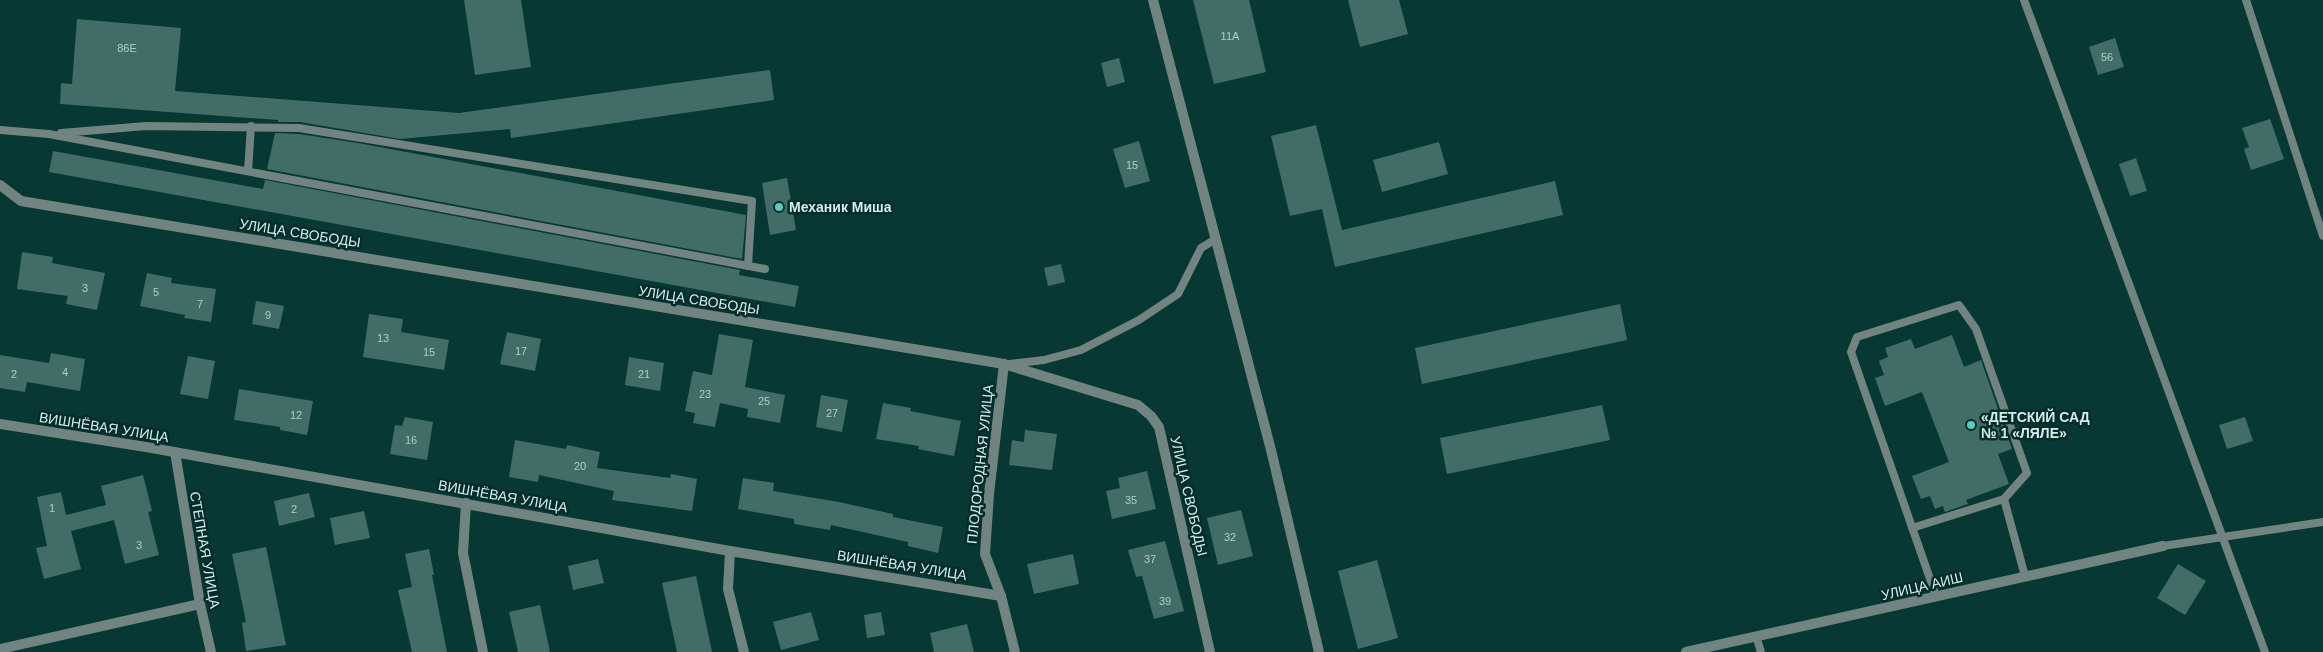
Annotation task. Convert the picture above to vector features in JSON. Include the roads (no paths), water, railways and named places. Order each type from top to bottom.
[{"type":"street","points":[[1153,0],[1271,450],[1319,652]]},
{"type":"street","name":"УЛИЦА СВОБОДЫ","points":[[0,185],[21,201],[1004,364],[1138,406],[1159,427],[1210,652]]},
{"type":"street","name":"ПЛОДОРОДНАЯ УЛИЦА","points":[[1004,364],[988,494],[985,554],[1001,596],[1015,652]]},
{"type":"street","name":"ВИШНЁВАЯ УЛИЦА","points":[[0,424],[175,452],[1001,596]]},
{"type":"street","name":"СТЕПНАЯ УЛИЦА","points":[[175,452],[200,604],[211,652]]},
{"type":"street","points":[[466,504],[463,553],[483,652]]},
{"type":"street","name":"УЛИЦА АИШ","points":[[1686,652],[2163,546]]},
{"type":"street","points":[[730,550],[728,589],[744,652]]},
{"type":"street","points":[[0,650],[200,604]]},
{"type":"lane","points":[[2024,0],[2265,652]]},
{"type":"lane","points":[[2246,0],[2323,236]]},
{"type":"lane","points":[[49,134],[146,126],[299,128],[752,201],[748,266]]},
{"type":"lane","points":[[248,171],[251,126]]},
{"type":"lane","points":[[0,130],[49,134],[765,270]]},
{"type":"lane","points":[[1004,364],[1044,360],[1081,350],[1139,320],[1178,294],[1201,248],[1216,238]]},
{"type":"lane","points":[[1912,528],[2004,499],[2026,472],[1976,329],[1959,305],[1857,337],[1851,352],[1912,528],[1936,596]]},
{"type":"lane","points":[[2004,499],[2025,576]]},
{"type":"lane","points":[[2163,546],[2323,522]]},
{"type":"lane","points":[[1756,636],[1760,652]]},
{"type":"place","name":"Механик Миша","points":[[779,207]]},
{"type":"place","name":"«ДЕТСКИЙ САД № 1 «ЛЯЛЕ»","points":[[1971,425]]}]
